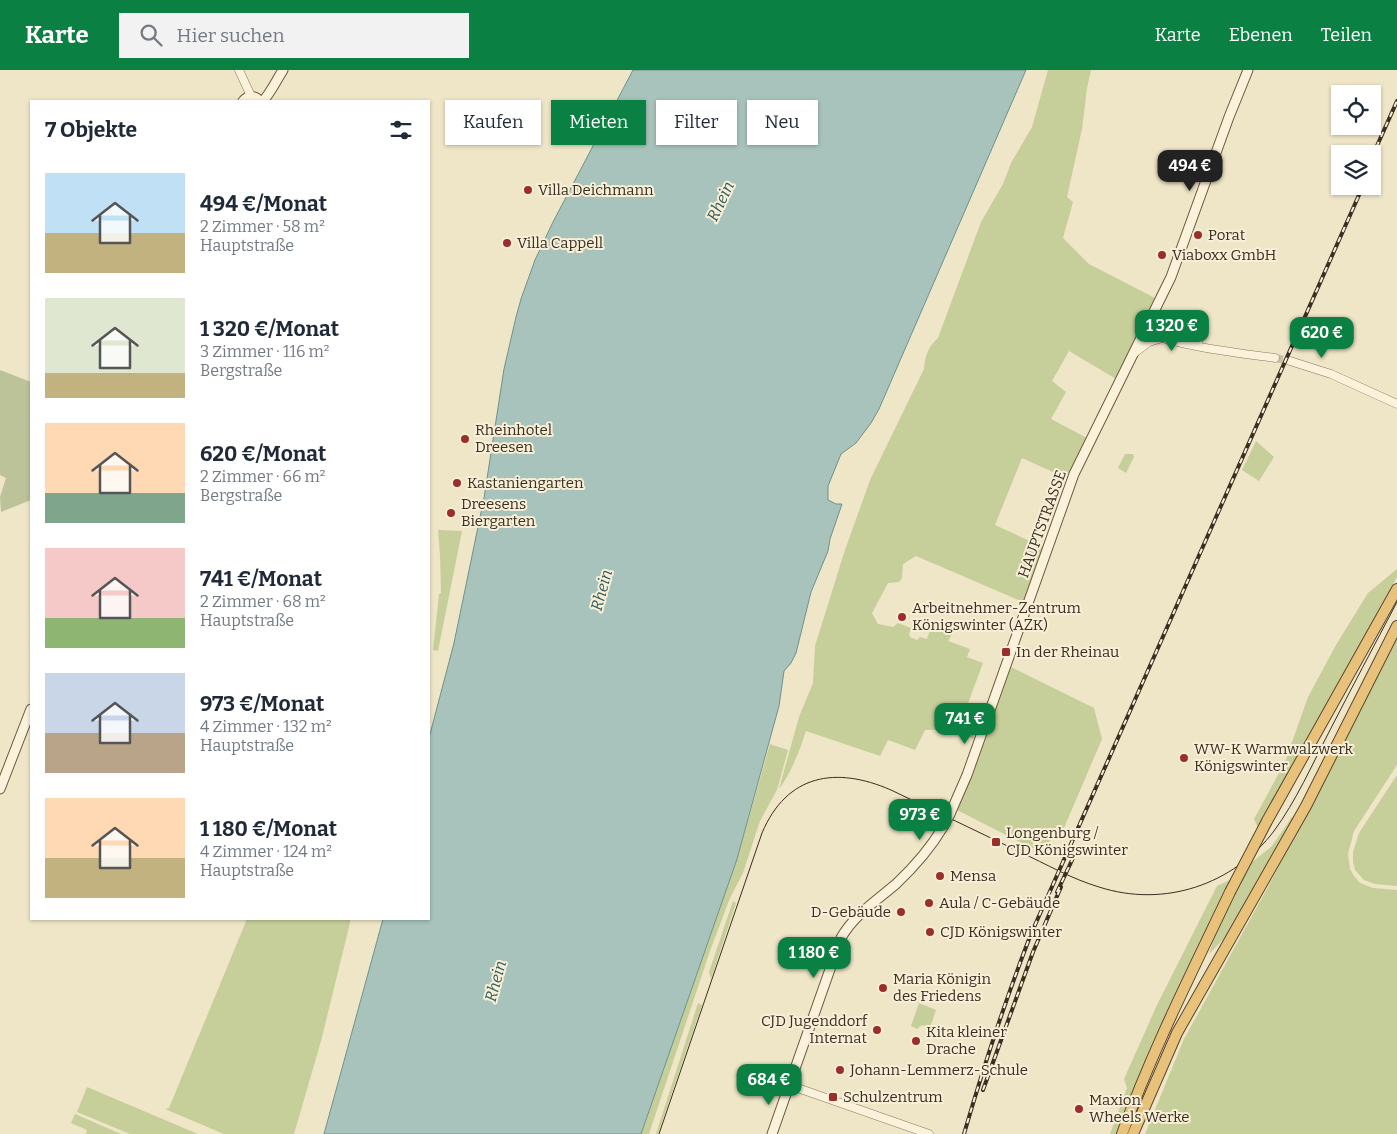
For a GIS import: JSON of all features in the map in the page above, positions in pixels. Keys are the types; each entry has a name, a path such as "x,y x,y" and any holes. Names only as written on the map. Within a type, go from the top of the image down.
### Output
{"highway":[{"path":"1122,1134 1179,999 1230,892 1267,821 1397,589"},
{"path":"1133,1134 1178,1034 1276,862 1397,626"}],"main road":[{"path":"255,100 268,88 272,87 283,70"},
{"name":"HAUPTSTRASSE","path":"772,1134 840,940 846,929 852,921 914,866 932,845 950,814 967,775 1074,474 1179,258 1229,117 1248,70"},
{"path":"0,789 30,712"}],"street":[{"path":"239,70 255,100"},
{"path":"1149,322 1216,349"},
{"path":"1144,332 1162,338 1216,349 1275,358"},
{"path":"1133,354 1149,342 1162,338"},
{"path":"1290,361 1331,374 1397,404"},
{"path":"789,1085 929,1134"}],"green space":[{"path":"1048,70 1091,70 1082,129 1067,197 1073,202 1063,238 1089,264 1155,298 1116,379 1069,351 1052,381 1066,392 1051,419 1087,438 1066,478 1022,458 995,525 1043,547 1023,602 916,556 903,564 902,578 899,582 888,583 872,613 878,624 893,627 898,623 911,628 910,637 917,640 920,637 927,639 932,625 953,632 948,641 970,649 967,657 983,663 967,706 982,712 973,739 949,729 925,730 915,750 888,740 880,756 806,731 795,761 779,789 799,717 813,683 815,646 844,553 870,480 924,369 928,352 938,338 981,222 1032,127"},
{"path":"0,370 30,382 30,500 1,512 0,497 6,478 0,475"},
{"path":"1256,441 1274,457 1259,481 1242,470"},
{"path":"1125,454 1133,454 1134,457 1126,473 1118,468"},
{"path":"438,530 462,531 438,651 433,650 439,594 441,593"},
{"path":"1397,569 1397,577 1258,828 1254,819 1285,762 1308,697 1336,645 1368,593"},
{"path":"1397,638 1397,765 1354,831 1348,854 1350,869 1360,883 1373,888 1397,890 1397,1134 1145,1134 1184,1039 1268,887"},
{"path":"1011,667 1094,708 1102,739 1064,828 1042,848 1032,848 957,810 970,780"},
{"path":"770,744 788,750 777,790 760,821 743,873 730,898 710,951 649,1134 641,1134 737,859"},
{"path":"1397,775 1397,886 1375,884 1364,880 1355,870 1353,852 1359,833"},
{"path":"1294,816 1232,930 1209,954 1217,929 1251,863 1272,846"},
{"path":"1232,879 1159,1029 1117,1134 1110,1134 1127,1088 1124,1079 1157,1005 1217,886"},
{"path":"733,901 736,903 711,979 709,972"},
{"path":"247,920 350,920 321,1041 294,1134 224,1134 165,1109 169,1108"},
{"path":"698,1003 702,1005 658,1134 656,1134"},
{"path":"919,1003 936,1010 930,1028 922,1025 917,1029 911,1026"},
{"path":"87,1087 198,1134 130,1134 77,1112"},
{"path":"75,1114 121,1134 86,1134 87,1130 71,1123"}],"water":[{"name":"Rhein","path":"633,70 1026,70 879,409 856,443 841,454 828,486 828,500 836,504 842,504 830,539 828,551 811,592 796,653 784,671 779,706 737,859 641,1134 324,1134 383,920 430,920 430,734 454,643 484,498 504,369 521,299 535,260 594,145 646,145 646,100 617,100"}],"tunnel":[{"path":"1275,358 1290,361"}],"tram line":[{"path":"659,1134 762,833 772,813 785,798 799,787 815,780 833,778 851,778 871,783 891,790 1069,876 1099,887 1124,893 1148,895 1172,893 1196,887 1218,878 1238,865 1257,850 1274,831 1303,783 1397,602"}],"railway":[{"path":"1377,145 1397,101"},
{"path":"964,1134 995,1033 1031,934 1359,195"},
{"path":"1057,892 1074,856"},
{"path":"983,1090 1033,952 1061,887"}],"place":[{"name":"Villa Deichmann","path":"528,190"},
{"name":"Porat","path":"1198,235"},
{"name":"Villa Cappell","path":"507,243"},
{"name":"Viaboxx GmbH","path":"1162,255"},
{"name":"Rheinhotel Dreesen","path":"465,439"},
{"name":"Kastaniengarten","path":"457,483"},
{"name":"Dreesens Biergarten","path":"451,513"},
{"name":"Arbeitnehmer-Zentrum Königswinter (AZK)","path":"902,617"},
{"name":"In der Rheinau","path":"1006,652"},
{"name":"WW-K Warmwalzwerk Königswinter","path":"1184,758"},
{"name":"Longenburg / CJD Königswinter","path":"996,842"},
{"name":"Mensa","path":"940,876"},
{"name":"Aula / C-Gebäude","path":"929,903"},
{"name":"D-Gebäude","path":"901,912"},
{"name":"CJD Königswinter","path":"930,932"},
{"name":"Maria Königin des Friedens","path":"883,988"},
{"name":"CJD Jugenddorf Internat","path":"877,1030"},
{"name":"Kita kleiner Drache","path":"916,1041"},
{"name":"Johann-Lemmerz-Schule","path":"840,1070"},
{"name":"Schulzentrum","path":"833,1097"},
{"name":"Maxion Wheels Werke","path":"1079,1109"}]}
